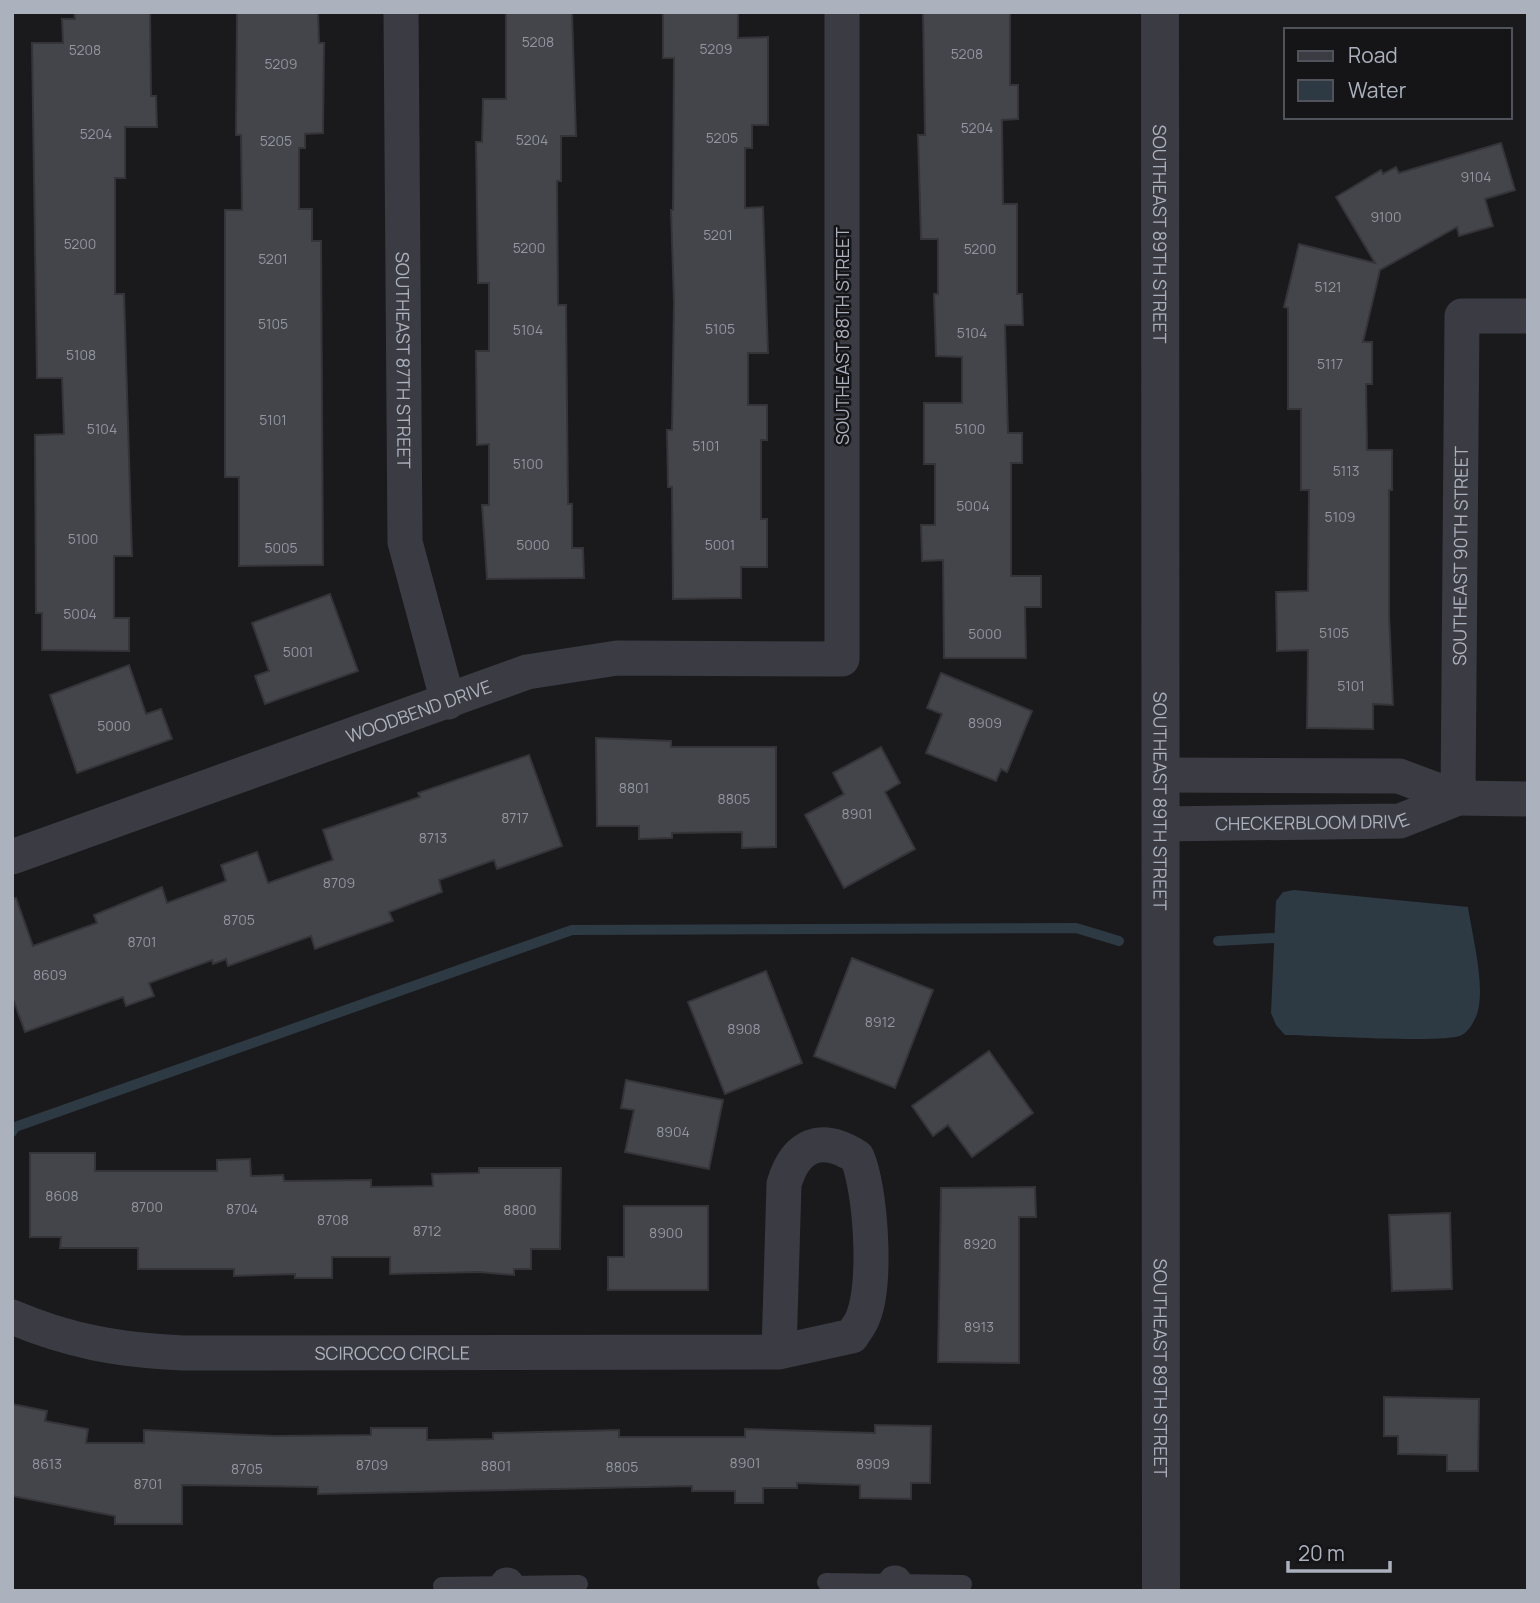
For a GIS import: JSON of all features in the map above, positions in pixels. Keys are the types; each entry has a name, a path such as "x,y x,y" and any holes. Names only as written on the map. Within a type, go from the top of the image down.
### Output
{"street":[{"name":"SOUTHEAST 87TH STREET","path":"401,12 405,542 447,702"},
{"name":"SOUTHEAST 88TH STREET","path":"842,12 842,659"},
{"name":"SOUTHEAST 89TH STREET","path":"1160,12 1161,1591"},
{"name":"SOUTHEAST 90TH STREET","path":"1458,798 1462,316 1528,316"},
{"name":"WOODBEND DRIVE","path":"15,846 447,702 527,672 583,661 617,659 842,659"},
{"name":"CHECKERBLOOM DRIVE","path":"1161,775 1399,776 1458,798 1528,799"},
{"name":"CHECKERBLOOM DRIVE","path":"1160,824 1400,821 1458,798"},
{"name":"SCIROCCO CIRCLE","path":"12,1317 90,1344 183,1353 779,1352 852,1336 863,1318 869,1294 869,1196 857,1157 842,1147 812,1146 801,1152 790,1164 784,1184 779,1352"}],"lane":[{"path":"826,1582 895,1587 963,1584"},
{"path":"442,1586 507,1588 579,1584"}],"water":[{"path":"1294,890 1468,907 1480,990 1477,1014 1469,1029 1462,1035 1451,1038 1432,1039 1285,1035 1276,1025 1271,1013 1276,901 1283,892"}],"building":[{"path":"74,12 150,12 151,96 156,96 157,127 125,127 125,178 115,178 115,294 124,294 132,556 114,556 114,618 129,618 129,651 42,650 42,613 36,613 35,435 64,434 62,378 37,378 32,43 63,43 62,19 75,19"},
{"path":"237,12 318,12 319,43 324,43 323,133 305,134 305,148 299,148 299,209 312,209 312,241 321,241 323,565 239,566 239,477 225,477 225,210 242,210 241,135 236,135"},
{"path":"506,12 572,12 576,136 561,136 561,181 557,181 558,305 566,305 568,504 572,504 572,548 583,548 584,578 487,579 482,505 489,505 489,444 477,445 476,351 489,351 489,283 478,283 476,142 482,142 483,99 506,99"},
{"path":"663,12 738,12 738,38 768,37 768,125 752,125 752,148 745,148 745,208 763,207 768,353 748,353 748,405 767,405 767,440 761,440 761,519 767,519 767,567 741,567 741,598 673,599 672,487 668,487 667,430 672,430 674,303 671,210 674,58 663,58"},
{"path":"923,12 1010,12 1010,85 1018,85 1018,119 1002,120 1003,204 1017,204 1017,294 1022,294 1023,325 1005,325 1008,433 1022,433 1022,463 1011,463 1011,576 1041,576 1041,607 1025,607 1026,658 944,658 943,560 922,561 921,525 935,525 935,464 924,464 924,403 962,403 962,357 936,356 934,294 938,294 938,239 921,239 918,135 925,135"},
{"path":"1501,143 1515,190 1485,199 1493,226 1459,236 1457,227 1380,270 1363,342 1372,342 1372,384 1366,384 1367,450 1392,450 1392,490 1389,490 1389,614 1393,705 1373,704 1373,729 1307,728 1308,650 1277,651 1276,592 1308,591 1309,490 1301,490 1301,409 1288,409 1288,308 1284,307 1299,244 1375,263 1336,197 1381,170 1383,174 1396,167 1399,173"},
{"path":"330,594 358,671 265,704 255,676 269,671 252,623"},
{"path":"129,665 146,714 161,709 172,739 77,773 50,695"},
{"path":"941,673 1032,711 1007,772 1001,769 996,781 926,753 942,714 927,708"},
{"path":"596,738 671,741 671,747 776,747 776,847 742,848 742,832 672,833 672,838 639,839 639,826 597,826"},
{"path":"881,747 900,783 885,792 915,849 844,888 805,815 844,794 833,773"},
{"path":"529,755 562,846 497,869 494,860 439,880 442,892 389,912 393,921 315,949 311,936 228,966 226,959 213,964 212,960 149,983 154,996 126,1006 123,997 25,1032 12,996 12,899 16,898 33,946 97,923 94,915 162,887 167,903 226,881 221,865 257,852 268,883 333,860 323,830 420,797 418,793"},
{"path":"852,958 933,990 895,1088 814,1056"},
{"path":"766,971 802,1063 725,1094 688,1002"},
{"path":"989,1051 1033,1113 972,1157 948,1125 933,1136 912,1106"},
{"path":"626,1080 723,1100 709,1169 625,1152 634,1110 621,1108"},
{"path":"30,1153 95,1153 95,1171 217,1171 217,1160 250,1159 251,1176 283,1175 284,1181 371,1180 371,1187 433,1186 432,1174 479,1173 479,1168 561,1168 560,1249 531,1249 531,1269 514,1269 514,1275 479,1272 390,1274 390,1257 332,1257 332,1278 295,1278 295,1274 234,1276 234,1269 138,1269 138,1248 60,1248 61,1237 30,1237"},
{"path":"1035,1187 1036,1217 1019,1217 1019,1363 938,1362 941,1188"},
{"path":"624,1206 708,1206 708,1290 608,1290 608,1257 624,1257"},
{"path":"1450,1213 1452,1289 1392,1291 1389,1215"},
{"path":"1384,1397 1479,1399 1478,1471 1447,1471 1447,1455 1398,1454 1398,1436 1384,1436"},
{"path":"12,1404 47,1411 45,1421 88,1429 86,1443 144,1443 144,1430 275,1436 371,1435 371,1428 427,1428 427,1440 493,1439 493,1433 619,1430 619,1437 745,1437 745,1429 875,1433 875,1425 931,1426 930,1483 911,1483 911,1499 860,1498 860,1485 797,1483 797,1488 763,1488 763,1503 735,1503 735,1491 692,1491 692,1486 318,1494 318,1487 182,1485 182,1524 115,1524 115,1516 12,1496"}],"waterway":[{"path":"12,1132 15,1127 572,930 1076,928 1119,941"},
{"path":"1218,941 1274,938"}]}
